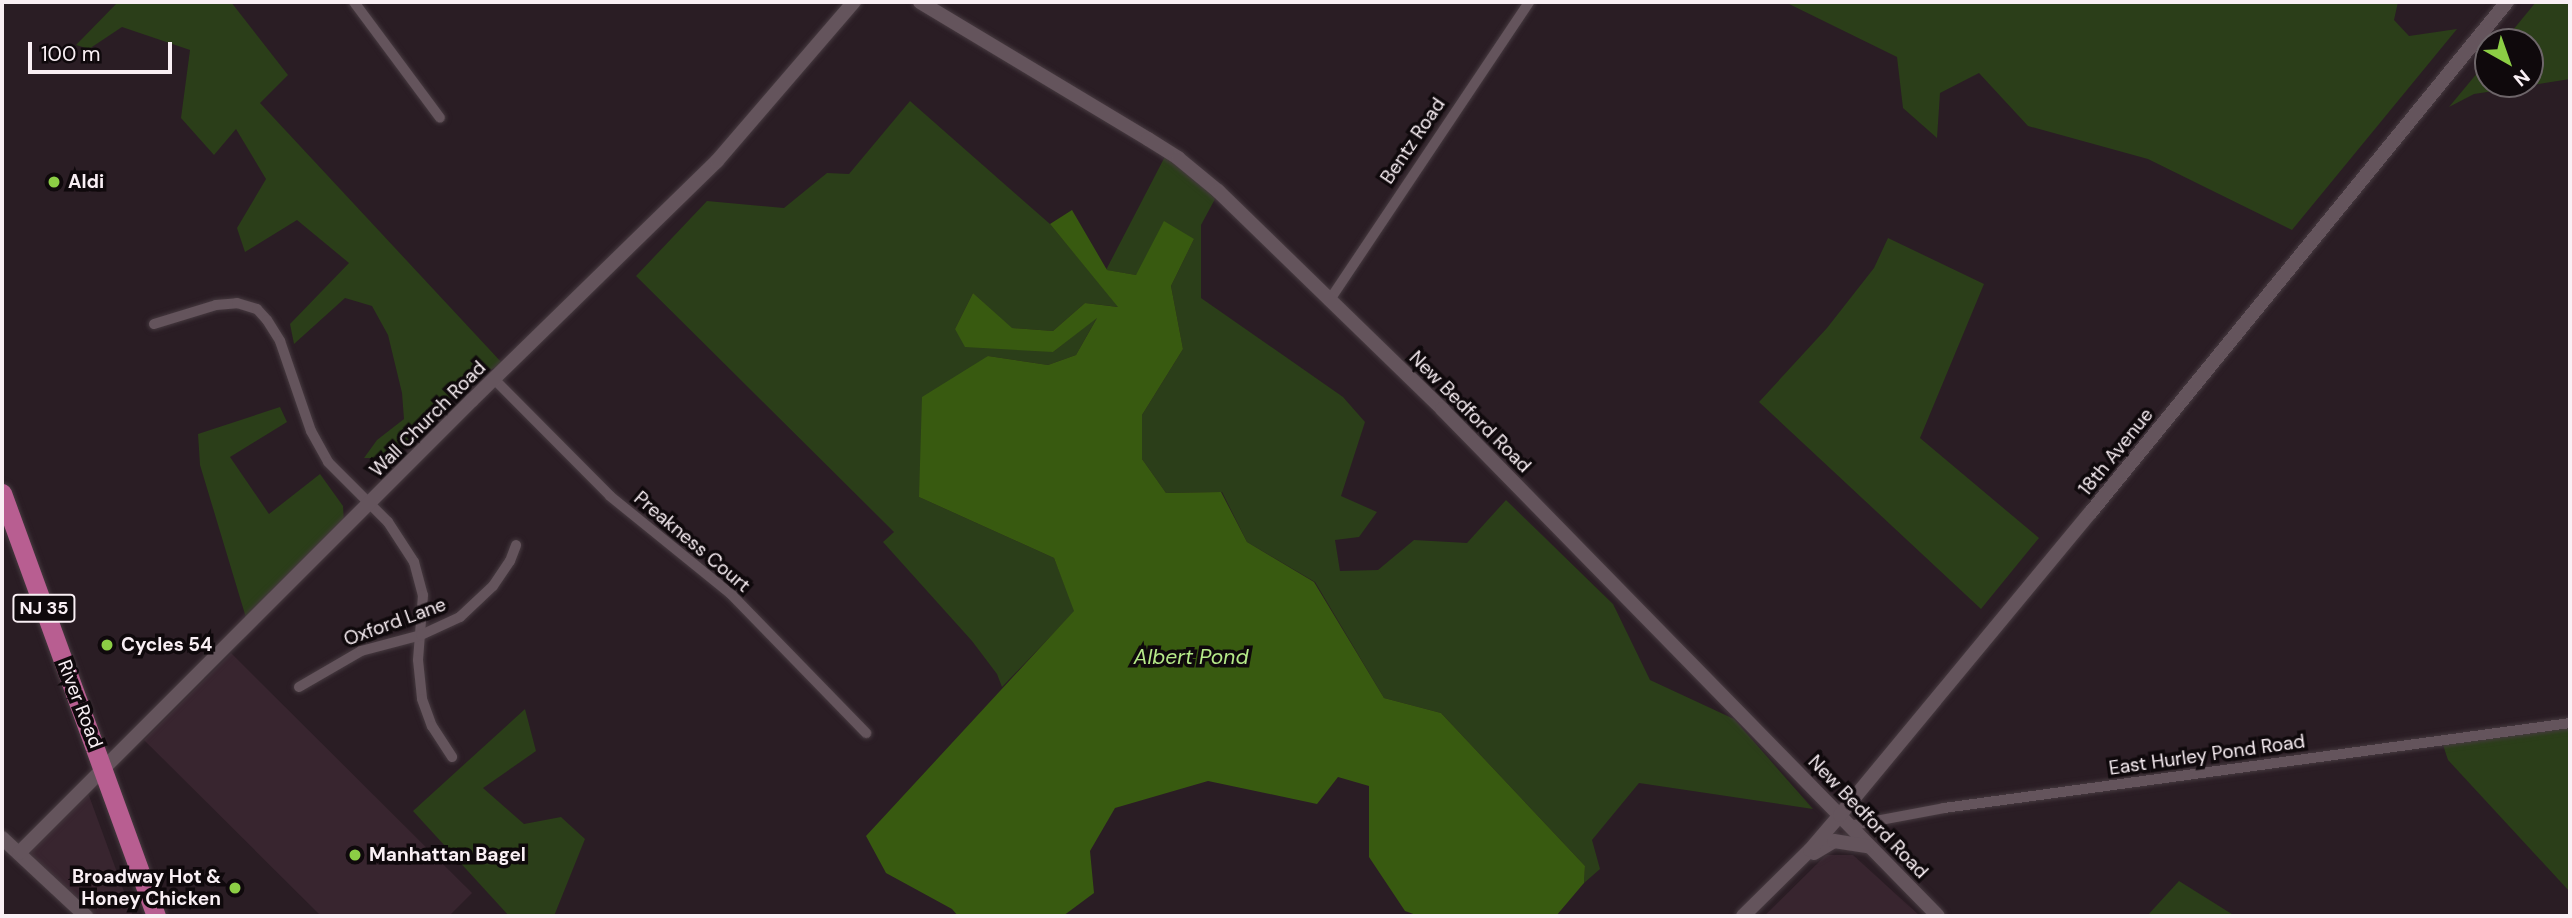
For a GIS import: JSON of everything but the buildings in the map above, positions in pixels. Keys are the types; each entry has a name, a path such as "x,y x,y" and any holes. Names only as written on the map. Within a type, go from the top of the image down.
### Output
{"highway":[{"name":"River Road","path":"2,493 156,916"}],"street":[{"path":"354,2 440,118"},
{"name":"Wall Church Road","path":"19,853 494,379 717,161 854,2"},
{"name":"New Bedford Road","path":"920,2 1178,158 1218,191 1442,409 1938,916"},
{"name":"Bentz Road","path":"1329,301 1529,2"},
{"name":"18th Avenue","path":"1743,916 1844,821 2091,512 2507,2"},
{"path":"154,324 216,305 237,303 257,309 279,341 311,431 328,462 399,535 414,562 423,595 418,660 422,699 432,726 452,757"},
{"name":"Preakness Court","path":"494,379 610,496 731,594 866,733"},
{"name":"Oxford Lane","path":"299,687 361,651 421,635 472,609 503,572 516,545"},
{"name":"East Hurley Pond Road","path":"1844,821 2570,723"},
{"path":"2,838 86,916"},
{"path":"1780,880 1824,845 1843,841 1868,846"}],"shaded area":[{"path":"118,2 231,2 288,75 260,103 503,364 467,381 394,454 382,458 364,458 377,440 404,419 402,393 388,335 372,306 345,298 294,344 290,324 349,263 297,220 245,252 237,228 266,179 236,129 214,155 181,118 190,50 122,27 89,49 76,45"},
{"path":"1785,2 2398,2 2394,20 2409,36 2457,29 2292,230 2148,159 2028,126 1979,73 1940,93 1937,138 1903,108 1897,57"},
{"path":"2536,2 2570,2 2570,79 2544,83 2544,28 2515,28"},
{"path":"2474,77 2474,94 2449,107"},
{"path":"910,101 1050,224 1119,307 1085,303 1053,331 1011,328 973,293 955,329 1053,352 1098,316 1076,355 1048,365 988,356 919,497 1054,558 1075,611 1002,687 997,674 972,641 883,542 894,532 636,276 707,201 784,208 827,173 849,174"},
{"path":"1171,145 1222,186 1201,225 1201,298 1343,397 1365,422 1341,496 1377,512 1359,537 1335,540 1340,571 1378,570 1414,540 1467,543 1506,500 1613,604 1650,680 1734,719 1813,809 1639,783 1592,840 1600,869 1584,883 1585,866 1441,713 1384,698 1315,582 1247,542 1222,492 1166,493 1142,459 1142,415 1183,349 1171,286 1194,239 1136,275 1106,270"},
{"path":"1888,238 1984,284 1920,438 2039,538 1981,609 1759,402 1827,328 1874,268"},
{"path":"280,407 287,422 230,457 269,514 320,474 343,506 344,521 247,621 200,465 198,434"},
{"path":"231,653 472,893 449,916 321,916 144,740"},
{"path":"525,709 536,751 483,788 524,824 561,817 585,839 554,916 509,916 413,811"},
{"path":"2570,721 2570,892 2448,760 2441,739"},
{"path":"84,782 133,916 84,916 15,850"},
{"path":"1826,855 1853,855 1920,916 1764,916"},
{"path":"2179,881 2235,916 2147,916"}],"water":[{"name":"Albert Pond","path":"1072,210 1107,270 1136,275 1164,221 1194,239 1171,286 1183,349 1142,415 1142,459 1166,493 1221,492 1247,542 1314,582 1384,698 1441,713 1585,866 1584,883 1556,916 1419,916 1405,911 1369,857 1369,786 1338,777 1317,804 1208,781 1115,808 1090,851 1094,893 1063,916 958,916 952,909 886,873 866,836 1074,611 1054,558 919,497 922,397 988,356 1048,365 1076,355 1097,318 1053,352 965,347 955,329 973,293 1012,328 1053,331 1085,303 1118,307 1050,224"}],"place":[{"name":"Aldi","path":"54,182"},
{"name":"Cycles 54","path":"107,645"},
{"name":"Manhattan Bagel","path":"355,855"},
{"name":"Broadway Hot & Honey Chicken","path":"235,888"}]}
